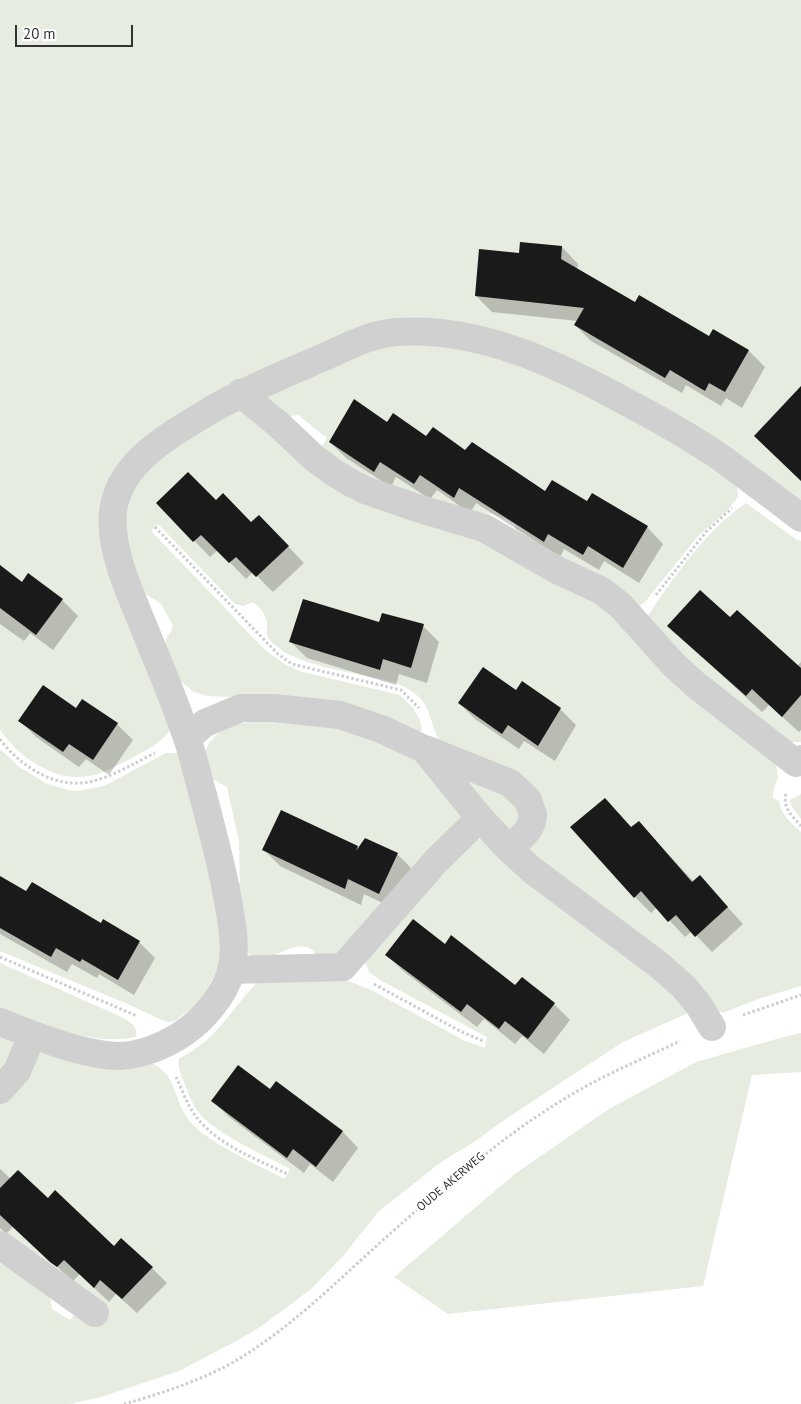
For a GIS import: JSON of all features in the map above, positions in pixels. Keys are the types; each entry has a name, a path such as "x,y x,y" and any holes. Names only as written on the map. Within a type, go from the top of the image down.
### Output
{"lane":[{"path":"0,1022 32,1036 95,1053 121,1056 162,1045 174,1040 192,1028 206,1013 222,990 231,970 234,934 222,866 187,738 121,567 113,534 113,513 117,493 132,469 145,454 166,438 240,393 366,338 396,332 433,332 469,337 516,350 581,377 716,454 801,518"},
{"path":"240,393 278,424 313,458 365,490 484,528 557,570 602,591 621,606 672,664 696,685 796,763 801,759"},
{"path":"187,738 205,723 241,708 274,708 340,715 381,729 424,749 510,782 528,800 532,806 533,815 528,830 510,850"},
{"path":"424,749 480,818 510,850 532,870 659,965 684,987 698,1004 712,1027"},
{"path":"231,970 343,967 436,861 480,818"},
{"path":"0,1090 17,1071 32,1036"},
{"path":"0,1244 95,1314"}],"path":[{"path":"635,621 706,532 757,485"},
{"path":"155,527 278,654 292,664 401,690 415,702 422,712 427,725 424,749"},
{"path":"0,740 12,754 27,766 47,778 70,784 94,782 187,738"},
{"path":"0,956 143,1019 152,1028 162,1045 192,1110 202,1124 213,1134 232,1146 287,1174"},
{"path":"343,967 460,1031 485,1042"},
{"name":"OUDE AKERWEG","path":"124,1404 170,1389 236,1361 290,1324 487,1152 582,1088 712,1027 801,995"}],"shaded area":[{"path":"0,0 801,0 801,504 619,385 366,327 109,489 170,730 152,747 98,774 77,777 67,776 55,773 30,761 19,752 0,730"},
{"path":"391,342 436,343 507,359 631,413 737,485 738,497 726,512 699,535 645,602 637,607 515,535 515,524 505,519 485,513 474,515 358,476 318,453 327,438 298,415 280,417 259,399"},
{"path":"238,409 467,530 603,598 776,761 778,778 773,798 779,801 784,814 801,832 801,986 758,999 723,1013 715,1010 527,851 541,827 441,742 424,703 415,693 391,682 316,665 286,653 268,638 267,620 260,608 252,602 244,606 235,604 158,524 151,531 270,654 303,672 400,695 413,708 420,720 422,730 419,733 273,699 207,696 194,692 179,680 165,646 166,639 173,625 161,604 141,591 124,529 132,488 164,453"},
{"path":"746,503 801,541 801,742 791,742 722,697 647,620 649,614 675,577 707,537 732,513"},
{"path":"278,720 334,725 416,758 461,814 461,823 344,953 317,957 313,950 300,946 265,958 254,959 245,950 237,883 240,882 239,841 227,787 209,777 206,753 209,743 218,733 233,725"},
{"path":"0,749 18,766 47,784 78,791 104,786 166,753 181,753 220,924 220,964 203,997 195,1006 176,1020 164,1021 0,951"},
{"path":"466,778 506,793 520,810 520,823 509,830 504,828"},
{"path":"801,794 801,819 792,807 790,800"},
{"path":"480,839 486,840 650,966 688,1013 623,1042 441,1162 378,1212 344,1255 310,1290 260,1327 238,1340 179,1371 101,1397 70,1404 0,1404 0,1251 50,1296 52,1309 70,1320 74,1315 0,1238 0,1099 33,1058 42,1052 151,1063 159,1067 170,1080 183,1112 196,1128 219,1144 285,1179 290,1169 226,1135 214,1127 196,1109 181,1075 179,1059 199,1046 217,1030 255,985 254,980 330,974 371,990 463,1040 485,1048 487,1037 380,980 369,972 364,960 466,842"},
{"path":"0,963 125,1019 136,1029 136,1037 101,1039 84,1036 50,1027 0,1008"},
{"path":"0,1032 13,1038 14,1050 0,1080"},
{"path":"801,1033 801,1072 752,1075 703,1286 448,1314 394,1277 516,1173 609,1109 696,1062"}],"building":[{"path":"520,242 562,246 561,259 635,302 639,295 709,336 713,329 749,350 725,392 709,383 705,391 670,370 665,378 574,325 584,308 475,296 479,249 519,253"},
{"path":"801,386 801,481 754,436"},
{"path":"354,399 387,422 393,413 426,436 433,427 465,450 472,442 545,491 552,480 587,501 592,493 648,526 623,568 588,546 583,555 548,534 544,542 459,488 454,498 420,475 414,484 380,462 374,472 329,442"},
{"path":"188,472 216,500 223,493 251,522 259,515 289,546 256,577 236,557 229,563 201,535 193,542 156,503"},
{"path":"0,565 22,582 28,573 63,599 36,635 0,608"},
{"path":"700,590 730,617 737,610 801,668 801,695 782,717 752,689 746,696 667,626"},
{"path":"303,599 379,622 382,613 424,624 411,668 383,659 380,670 289,642"},
{"path":"483,667 516,690 522,681 561,708 538,746 508,725 502,734 458,703"},
{"path":"43,685 76,708 82,699 118,723 93,760 69,744 63,752 18,721"},
{"path":"605,798 631,827 639,821 692,882 700,875 728,907 695,937 676,915 668,922 641,891 634,898 570,827"},
{"path":"281,810 358,846 356,851 365,838 398,853 379,894 348,879 345,889 262,850"},
{"path":"0,876 26,891 32,882 101,923 103,919 140,941 118,980 82,959 80,962 56,948 51,957 0,928"},
{"path":"413,919 445,944 451,935 515,985 522,977 555,1003 528,1039 505,1021 499,1029 467,1004 461,1012 385,955"},
{"path":"238,1065 270,1089 276,1081 343,1131 316,1167 293,1149 287,1158 211,1101"},
{"path":"18,1170 48,1198 55,1190 114,1246 121,1238 153,1267 122,1299 100,1280 94,1288 64,1260 57,1267 50,1262 0,1215 0,1188"}]}
